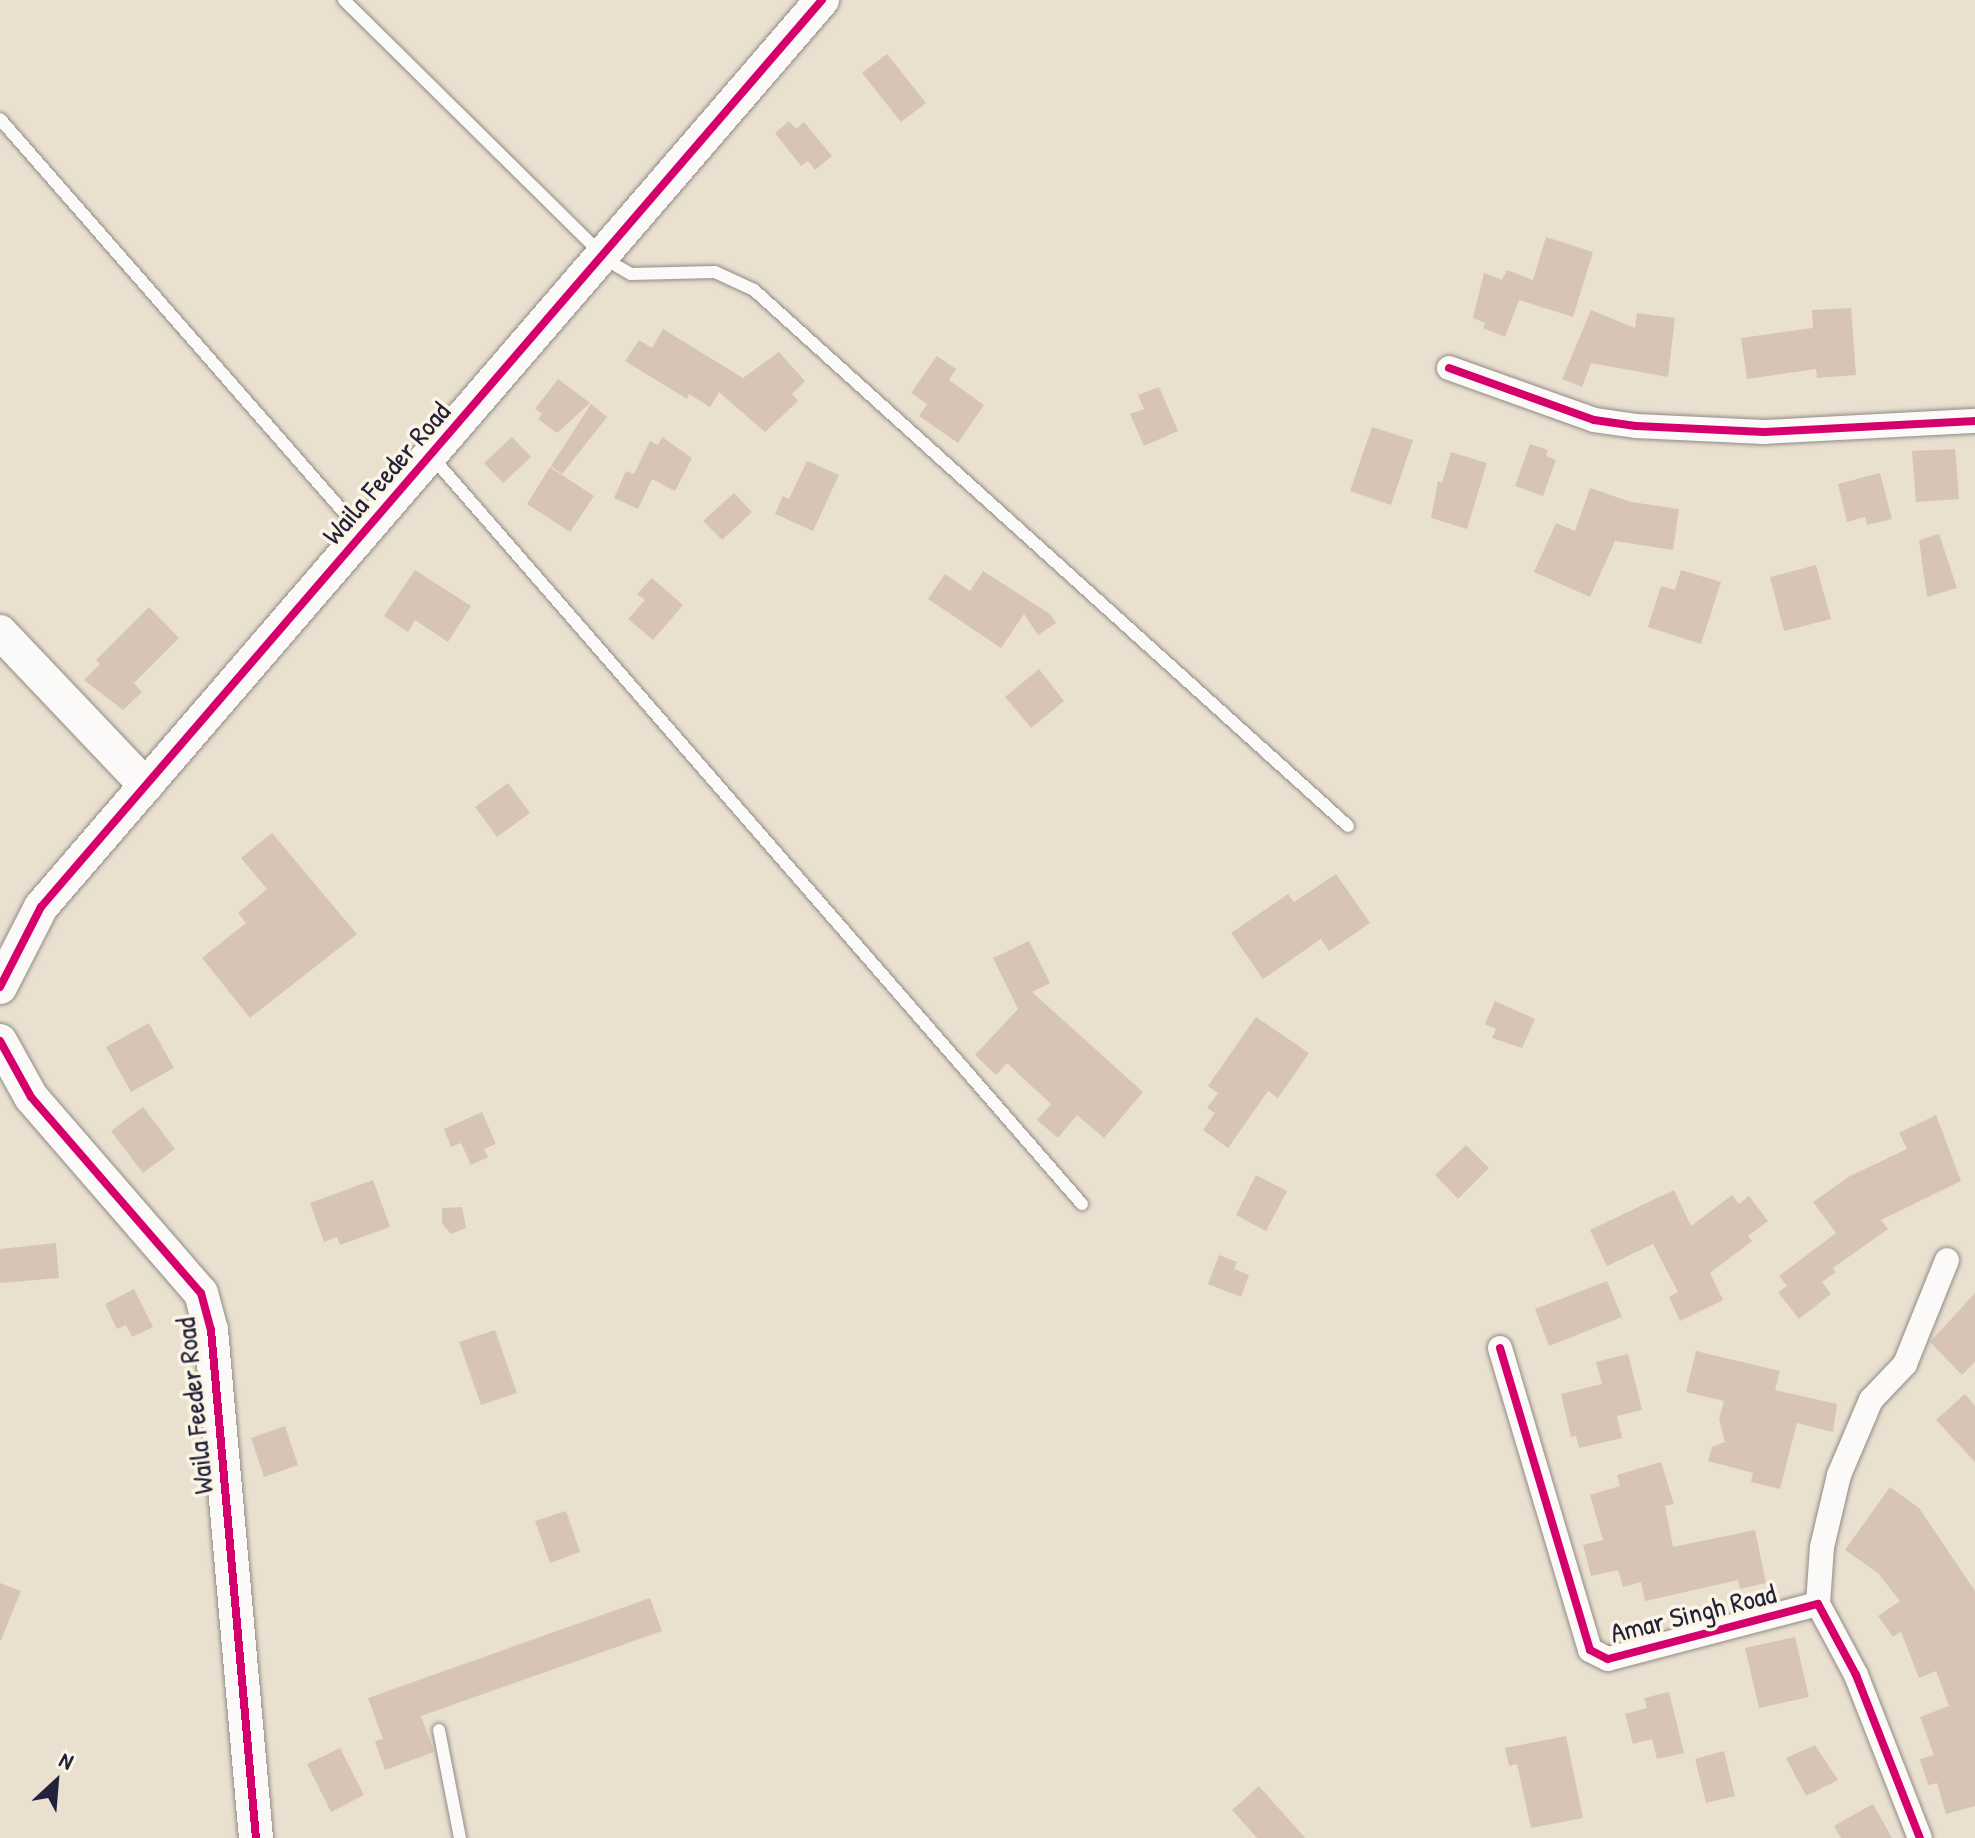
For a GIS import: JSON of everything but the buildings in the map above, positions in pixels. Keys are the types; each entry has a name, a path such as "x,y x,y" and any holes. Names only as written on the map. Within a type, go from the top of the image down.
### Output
{"street":[{"name":"Waila Feeder Road","path":"0,987 41,907 602,255 810,4"},
{"path":"1449,368 1594,420 1636,426 1764,432 1975,421"},
{"path":"0,632 146,786"},
{"name":"Waila Feeder Road","path":"0,1041 31,1097 201,1293 211,1330 256,1838"},
{"path":"1818,1604 1822,1547 1839,1475 1871,1400 1905,1364 1947,1260"},
{"name":"Amar Singh Road","path":"1500,1348 1585,1642 1597,1656 1608,1659 1818,1604 1856,1675 1920,1838"}],"lane":[{"path":"344,0 602,255 631,274 715,272 754,290 1348,826"},
{"path":"0,119 362,534"},
{"path":"431,455 1082,1204"},
{"path":"439,1730 460,1838"}],"cycle path":[{"path":"0,987 41,907 822,0"},
{"path":"1449,368 1594,420 1636,426 1764,432 1975,421"},
{"path":"0,1041 31,1097 201,1293 211,1330 256,1838"},
{"path":"1500,1348 1590,1650 1608,1659 1818,1604 1856,1675 1920,1838"}]}
